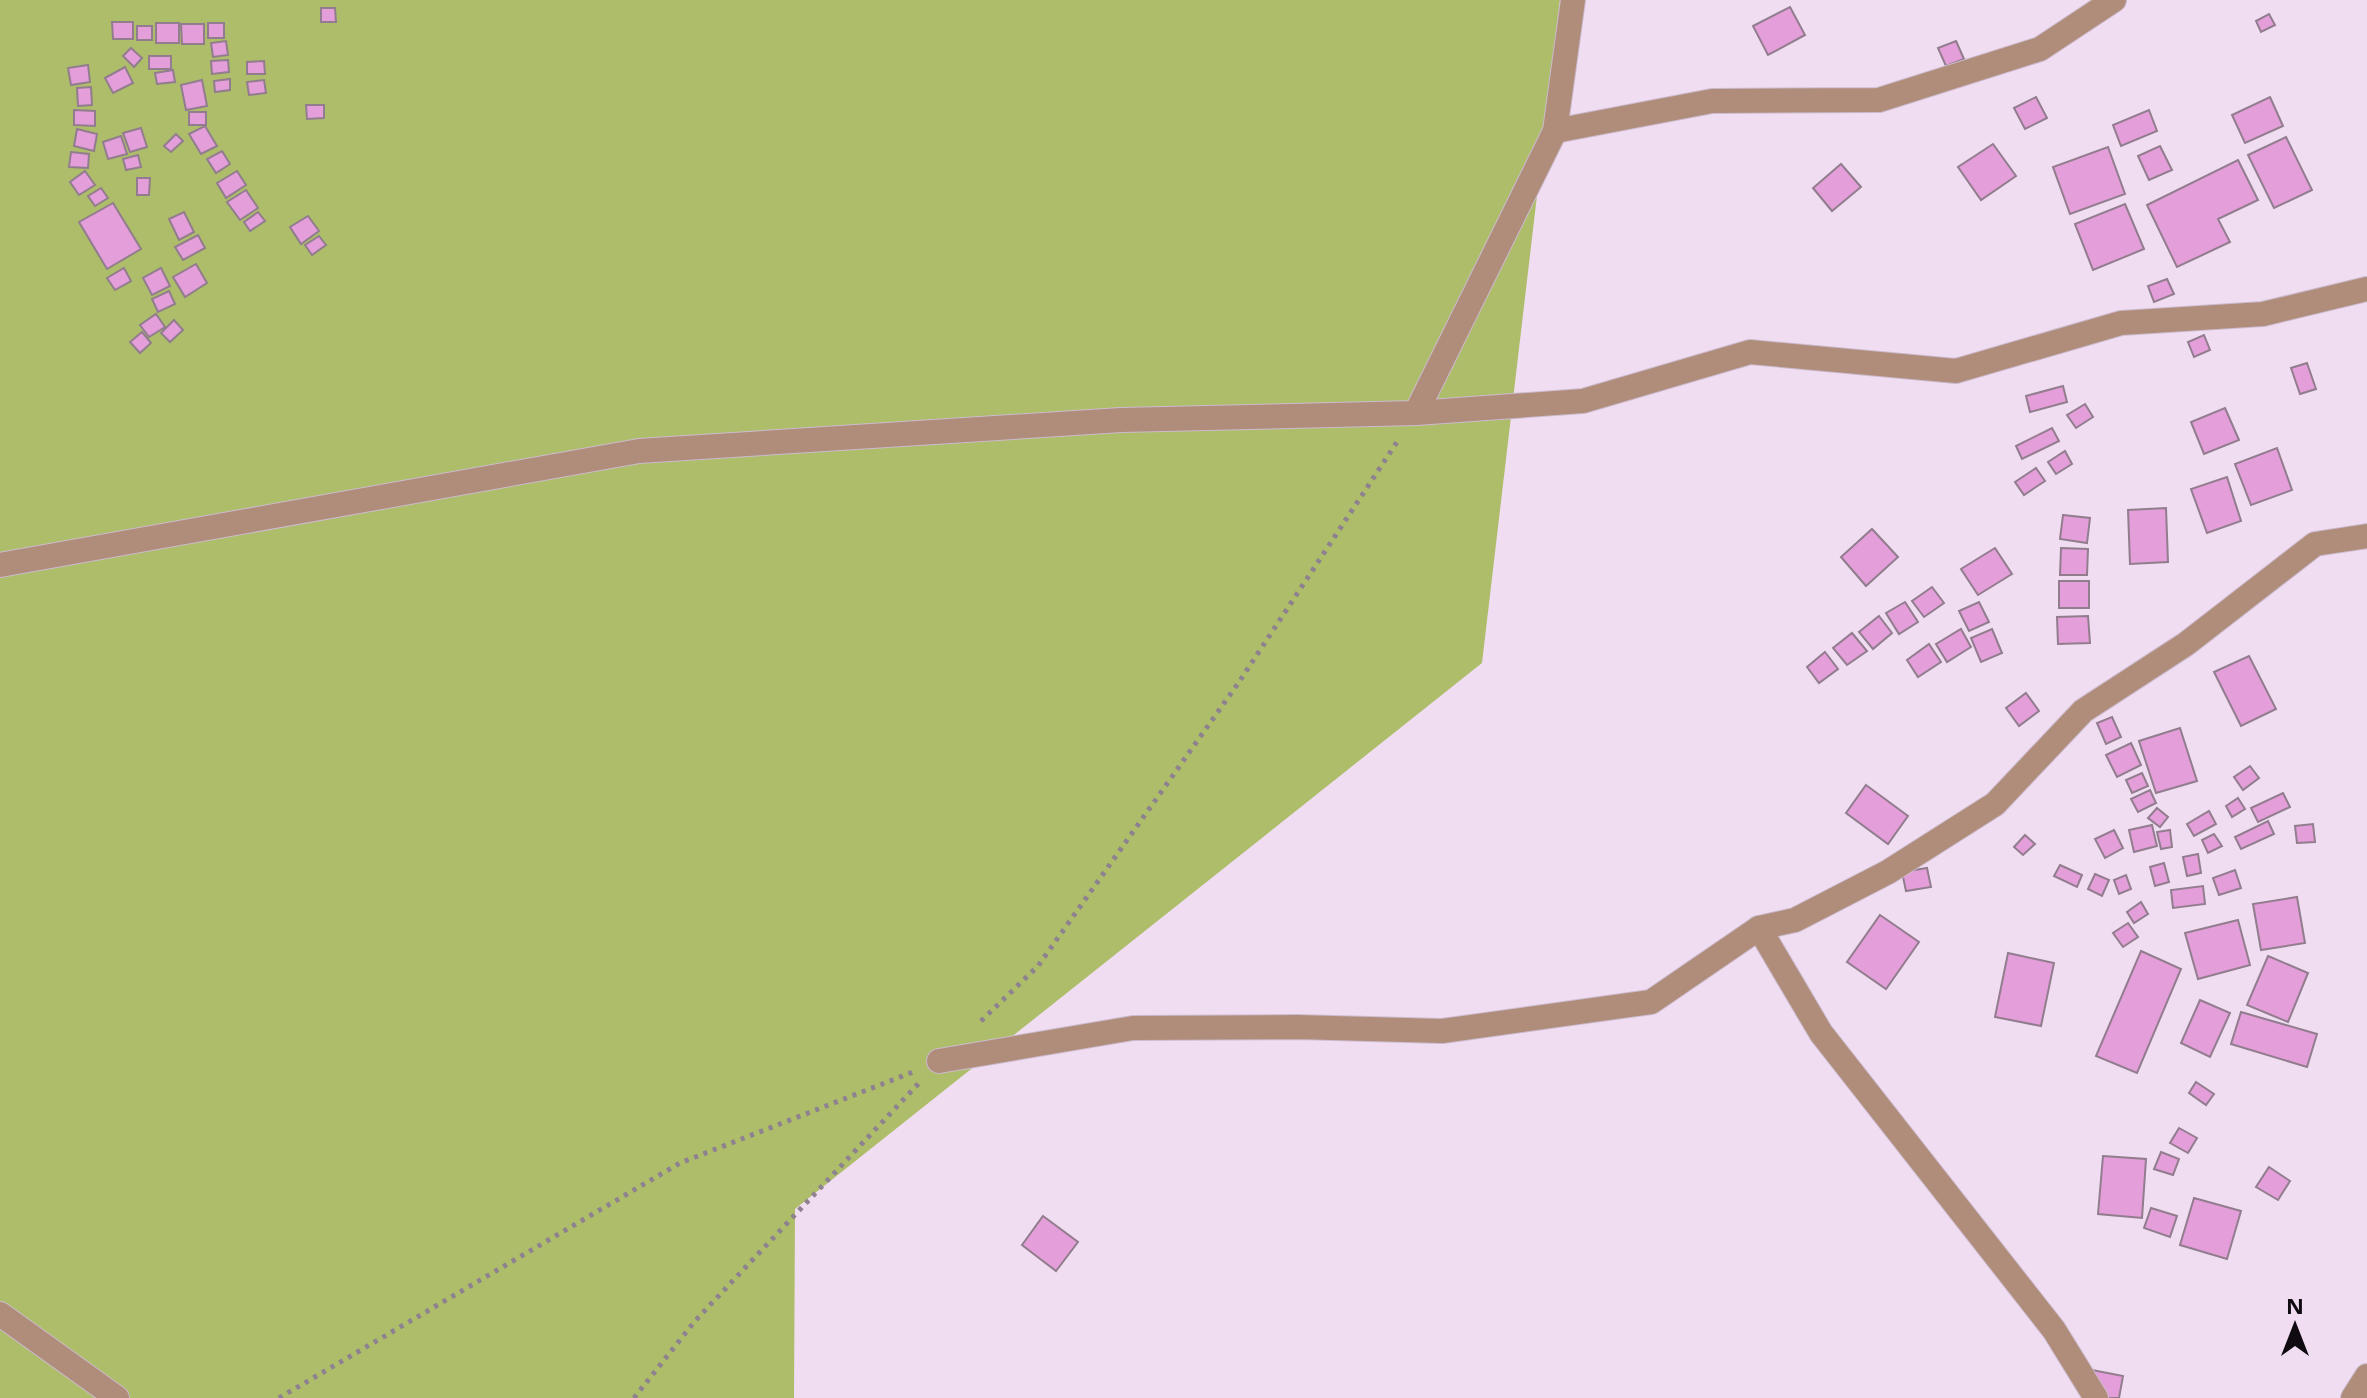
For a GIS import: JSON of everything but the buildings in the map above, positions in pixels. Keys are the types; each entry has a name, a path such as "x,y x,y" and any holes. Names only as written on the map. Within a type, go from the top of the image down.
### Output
{"street":[{"path":"1416,413 1555,131 1573,0"},
{"path":"1555,131 1712,101 1879,100 2040,49 2114,0"},
{"path":"0,565 639,451 1121,420 1416,413 1583,401 1750,352 1956,371 2121,323 2263,314 2367,289"},
{"path":"939,1061 1133,1028 1297,1027 1442,1031 1651,1002 1759,928 1795,920 1888,872 1995,804 2083,711 2186,644 2315,544 2367,536"},
{"path":"1759,928 1821,1033 2054,1330 2096,1398"},
{"path":"0,1314 117,1398"},
{"path":"2353,1398 2367,1376"}],"path":[{"path":"634,1398 695,1321 939,1061 1038,966 1239,682 1416,413"},
{"path":"279,1398 680,1163 939,1061"}],"green space":[{"path":"0,0 1560,0 1482,663 795,1209 794,1398 0,1398"}]}
